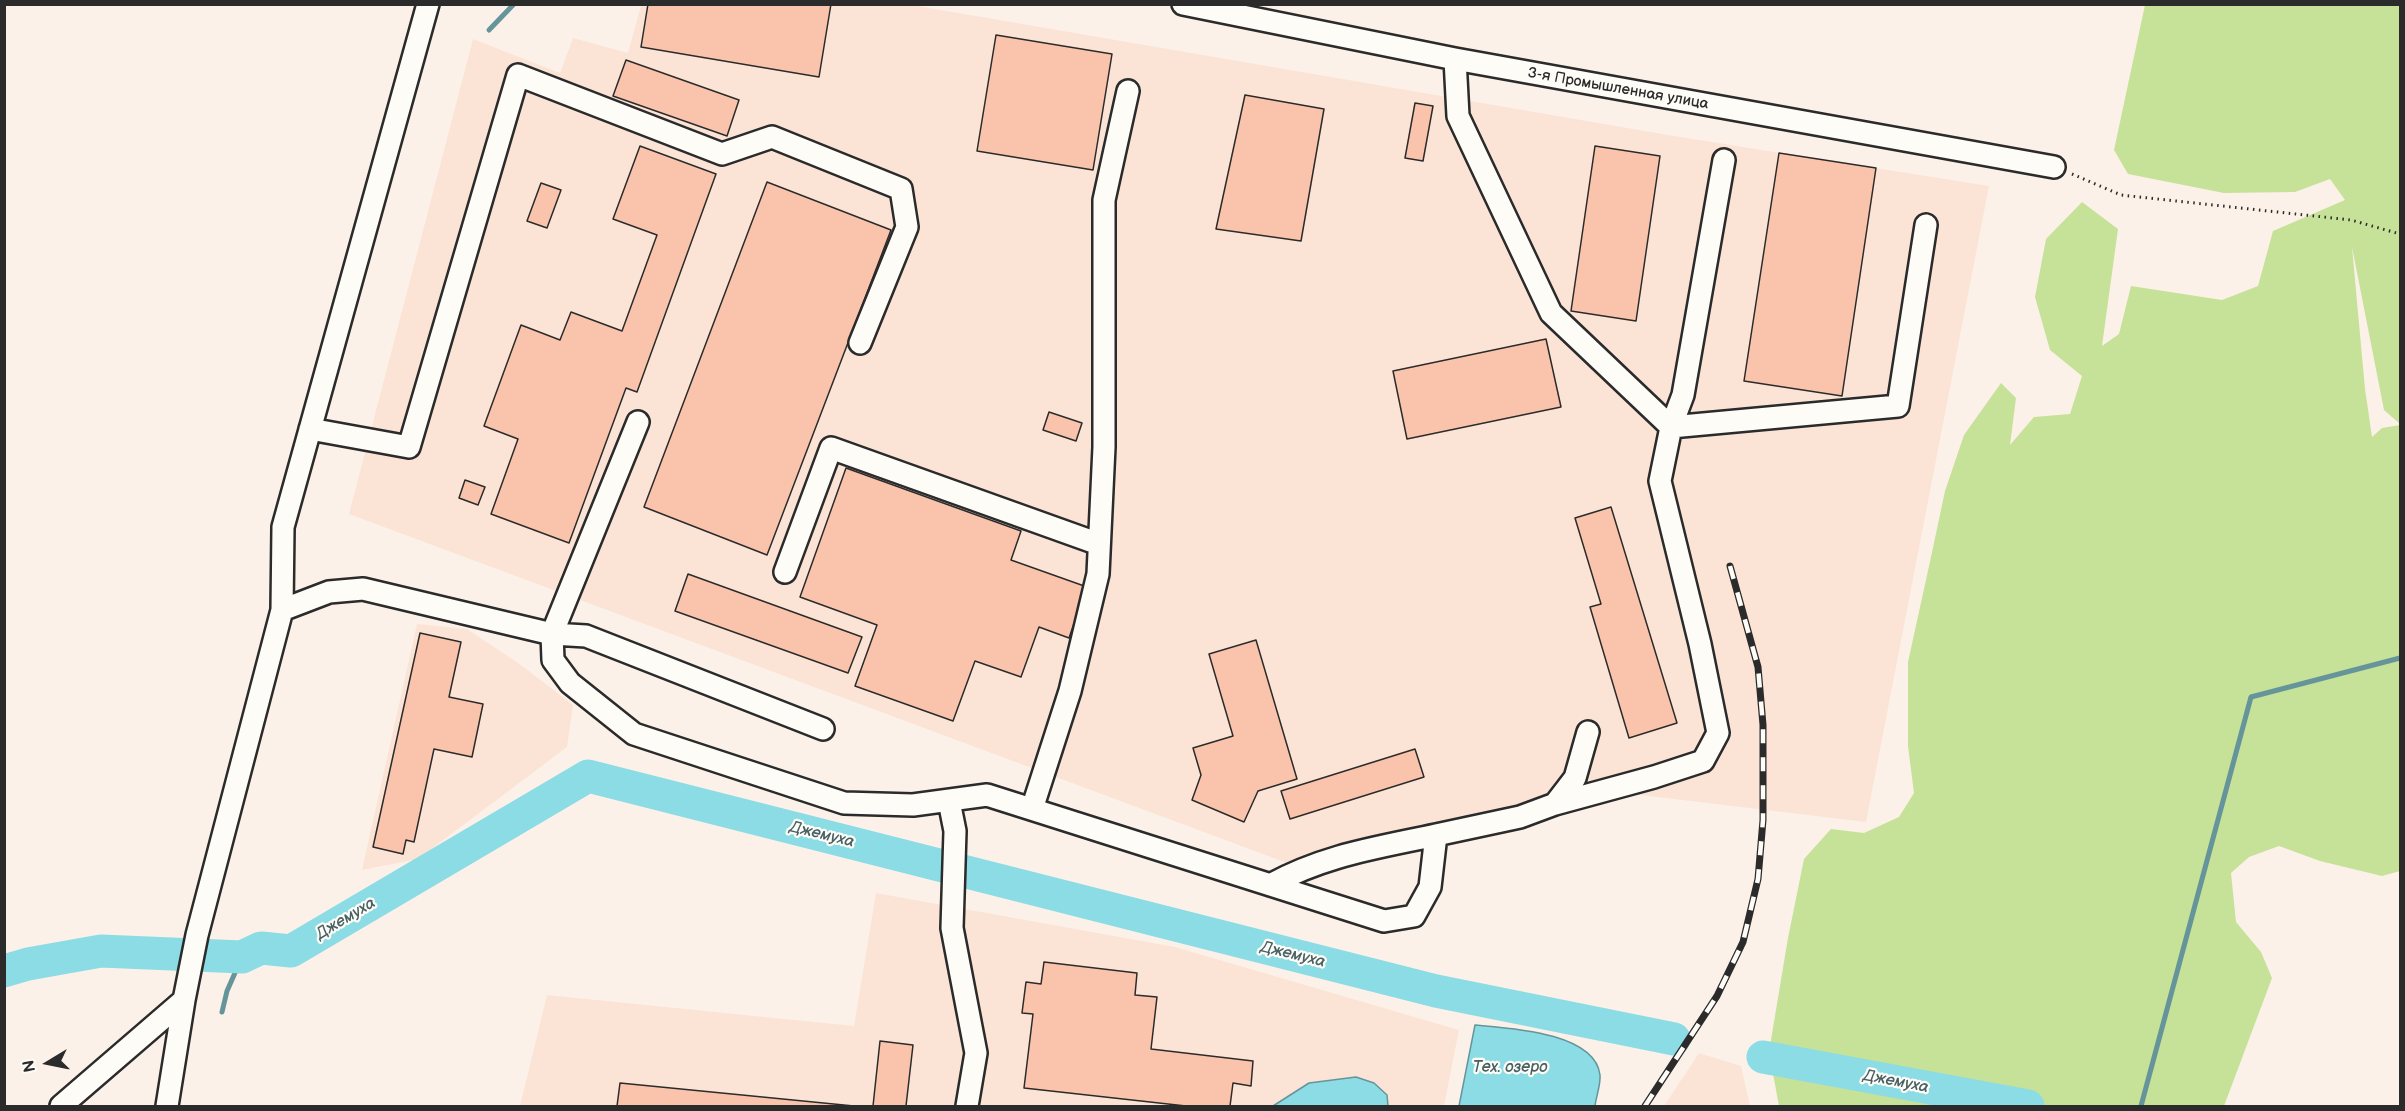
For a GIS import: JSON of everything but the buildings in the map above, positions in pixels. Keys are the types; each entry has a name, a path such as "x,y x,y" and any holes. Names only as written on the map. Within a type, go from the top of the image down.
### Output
{"street":[{"path":"167,1107 184,995 197,935 282,610 283,527 428,4"},
{"name":"3-я Промышленная улица","path":"1183,4 1455,60 2054,167"},
{"path":"1455,60 1458,116 1551,313 1671,427 1898,406 1926,225"},
{"path":"310,429 409,447 518,75 722,154 772,137 901,189 907,226 860,343"},
{"path":"1032,809 1070,691 1098,574 1104,447 1104,200 1128,91"},
{"path":"1270,885 1335,856 1520,817 1555,804 1654,777 1703,760 1718,733 1700,644 1660,481 1671,427 1683,394 1724,160"},
{"path":"638,422 552,634 553,660 570,683 634,734 844,803 913,806 987,795 1384,921 1413,916 1430,887 1436,835"},
{"path":"785,572 831,448 1099,544"},
{"path":"282,610 329,592 363,589 552,634 586,636 824,729"},
{"path":"1555,804 1575,778 1588,732"},
{"path":"949,801 955,831 952,928 975,1053 968,1107"},
{"path":"61,1107 184,995"}],"path":[{"path":"2054,167 2121,195 2351,220 2400,234"}],"shaded area":[{"path":"641,5 912,5 1674,136 1989,186 1866,822 1632,794 1553,797 1287,863 349,514 473,39 560,73 573,38 628,53"},
{"path":"417,624 467,629 521,665 573,705 567,747 418,859 362,870"},
{"path":"876,893 1175,947 1459,1030 1444,1106 520,1106 547,995 854,1026"},
{"path":"1699,1053 1741,1066 1750,1106 1664,1106"}],"green space":[{"path":"2145,5 2400,5 2400,424 2384,410 2352,247 2365,389 2372,437 2382,428 2400,425 2400,871 2382,876 2320,861 2279,846 2249,857 2231,873 2236,922 2261,952 2272,978 2224,1106 1779,1106 1769,1052 1804,859 1831,829 1864,833 1899,817 1914,793 1908,746 1908,662 1945,491 1964,435 2001,383 2016,398 2010,445 2034,417 2070,414 2082,376 2050,350 2035,297 2046,239 2082,202 2118,229 2102,346 2119,334 2131,286 2222,300 2258,286 2273,231 2345,200 2330,179 2295,192 2224,193 2128,174 2114,150"}],"water":[{"name":"Тех. озеро","path":"1475,1025 1548,1035 1583,1049 1595,1061 1600,1075 1595,1106 1459,1106"},
{"path":"1356,1077 1374,1083 1387,1095 1388,1106 1273,1106 1309,1083"}],"waterway":[{"path":"489,30 514,4"},
{"path":"2141,1106 2251,697 2400,658"},
{"name":"Джемуха","path":"4,971 28,964 101,951 242,957 261,948 291,951 588,776 1436,991 1674,1039"},
{"path":"222,1012 227,991 242,957"},
{"name":"Джемуха","path":"1763,1057 2028,1106"}],"railway":[{"path":"1645,1106 1717,996 1743,942 1758,879 1763,820 1763,725 1758,667 1730,566"}]}
